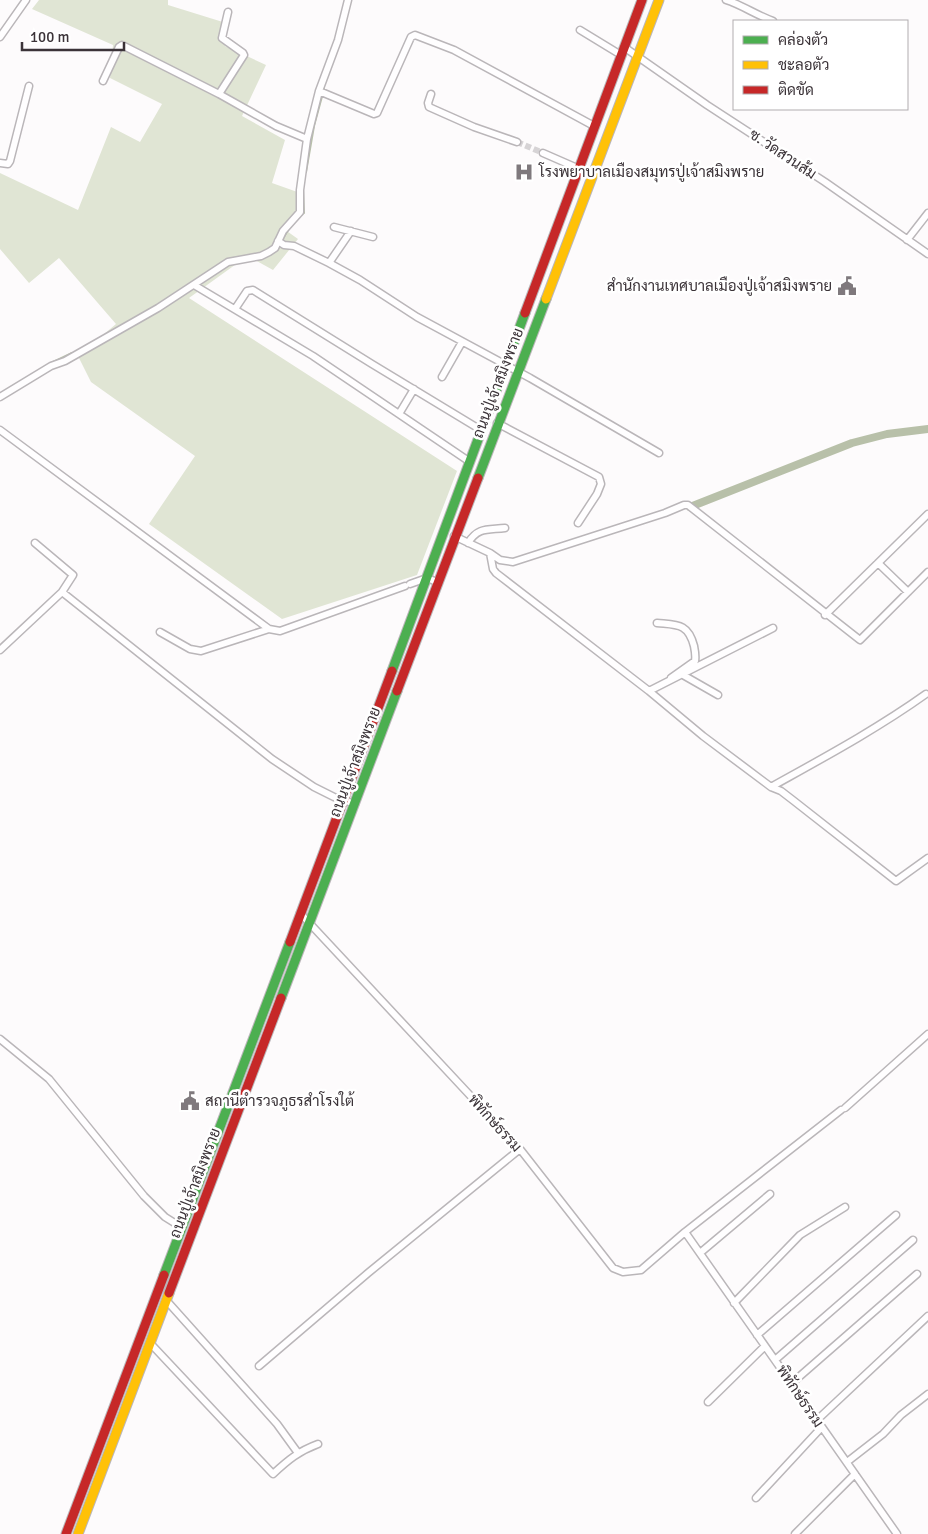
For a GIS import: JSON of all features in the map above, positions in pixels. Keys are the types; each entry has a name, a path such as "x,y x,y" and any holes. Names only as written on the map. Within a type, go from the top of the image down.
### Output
{"main road":[{"name":"ถนนปู่เจ้าสมิงพราย","path":"66,1534 344,800 642,0"},
{"name":"ถนนปู่เจ้าสมิงพราย","path":"78,1534 658,0"},
{"path":"223,1118 233,1122"},
{"path":"181,1227 192,1231"}],"street":[{"path":"0,37 26,0"},
{"path":"0,398 51,366 65,361 197,286 228,262 266,255 281,243 283,231 300,212 300,190 307,139 338,40 348,0"},
{"path":"726,0 742,5 758,16 770,20"},
{"path":"219,94 244,55 222,38 228,12"},
{"name":"ซ. วัดสวนส้ม","path":"580,30 637,56 825,182 928,254"},
{"path":"321,92 371,114 377,113 411,37 415,35 454,50 594,126"},
{"path":"103,81 119,47 122,45 219,94 276,126 307,139"},
{"path":"0,163 8,164 10,161 29,86"},
{"path":"431,94 428,103 429,107 474,127 517,142"},
{"path":"543,153 592,174"},
{"path":"907,240 928,214"},
{"path":"334,226 373,237"},
{"path":"329,263 352,231"},
{"path":"281,243 294,246 360,280 417,317 517,371 659,453"},
{"path":"197,286 313,356 470,462"},
{"path":"235,309 247,291 253,290 482,430"},
{"path":"442,377 462,342"},
{"path":"399,414 414,389"},
{"path":"498,423 598,477 601,484 597,494 578,523"},
{"path":"0,430 269,629 280,631 427,578 437,582"},
{"path":"454,536 490,553 500,560 514,562 688,505 860,640 928,572"},
{"path":"826,615 928,515"},
{"path":"468,543 475,533 479,531 505,528"},
{"path":"0,650 62,592 74,575 35,543"},
{"path":"490,553 493,569 496,573 649,691 703,736 771,787 781,791 896,881 928,858"},
{"path":"878,563 908,592"},
{"path":"62,592 272,759 314,787 354,804"},
{"path":"657,623 684,627 689,633 695,653 695,661 674,675 669,682"},
{"path":"649,691 773,628"},
{"path":"160,632 190,649 201,651 269,629"},
{"path":"683,675 718,695"},
{"path":"771,787 846,745 926,694"},
{"name":"พิทักษ์ธรรม","path":"300,913 520,1149 613,1268 623,1272 641,1270 685,1232 843,1109 928,1034"},
{"path":"0,1040 49,1079 144,1196 165,1217 181,1227"},
{"path":"259,1366 368,1273 520,1149"},
{"path":"700,1253 770,1194"},
{"path":"734,1302 800,1235 845,1207"},
{"path":"757,1335 896,1215"},
{"name":"พิทักษ์ธรรม","path":"685,1232 897,1534"},
{"path":"775,1360 913,1240"},
{"path":"792,1383 917,1274"},
{"path":"166,1300 277,1424 298,1453"},
{"path":"817,1420 928,1316"},
{"path":"150,1343 273,1474 298,1453 318,1444"},
{"path":"708,1402 765,1346"},
{"path":"847,1462 883,1434 901,1415 928,1394"},
{"path":"756,1498 821,1428"},
{"path":"795,1534 856,1474"}],"green space":[{"path":"39,0 168,0 168,5 226,23 225,46 266,65 242,116 285,140 272,183 303,194 296,212 284,229 298,239 273,270 255,260 239,262 189,298 457,471 417,575 282,619 149,524 195,456 91,382 78,356 116,324 59,258 29,283 0,249 0,173 78,210 111,127 140,142 162,104 110,78 113,45 32,9"}],"waterway":[{"path":"306,172 314,126 324,89"},
{"path":"301,215 304,213 303,189"},
{"path":"282,240 290,227"},
{"path":"49,364 72,353"},
{"path":"690,507 852,443 887,434 928,429"}],"tunnel":[{"path":"517,142 543,153"}],"traffic: fast":[{"path":"478,478 546,299"},
{"path":"392,671 525,313"},
{"path":"281,998 397,691"},
{"path":"164,1275 290,942"}],"traffic: slow":[{"path":"546,299 659,0"},
{"path":"78,1534 169,1293"}],"traffic: jam":[{"path":"525,313 642,0"},
{"path":"397,691 478,478"},
{"path":"290,942 392,671"},
{"path":"169,1293 281,998"},
{"path":"66,1534 164,1275"}],"place":[{"name":"โรงพยาบาลเมืองสมุทรปู่เจ้าสมิงพราย","path":"524,172"},
{"name":"สำนักงานเทศบาลเมืองปู่เจ้าสมิงพราย","path":"847,286"},
{"name":"สถานีตำรวจภูธรสำโรงใต้","path":"190,1101"}]}
